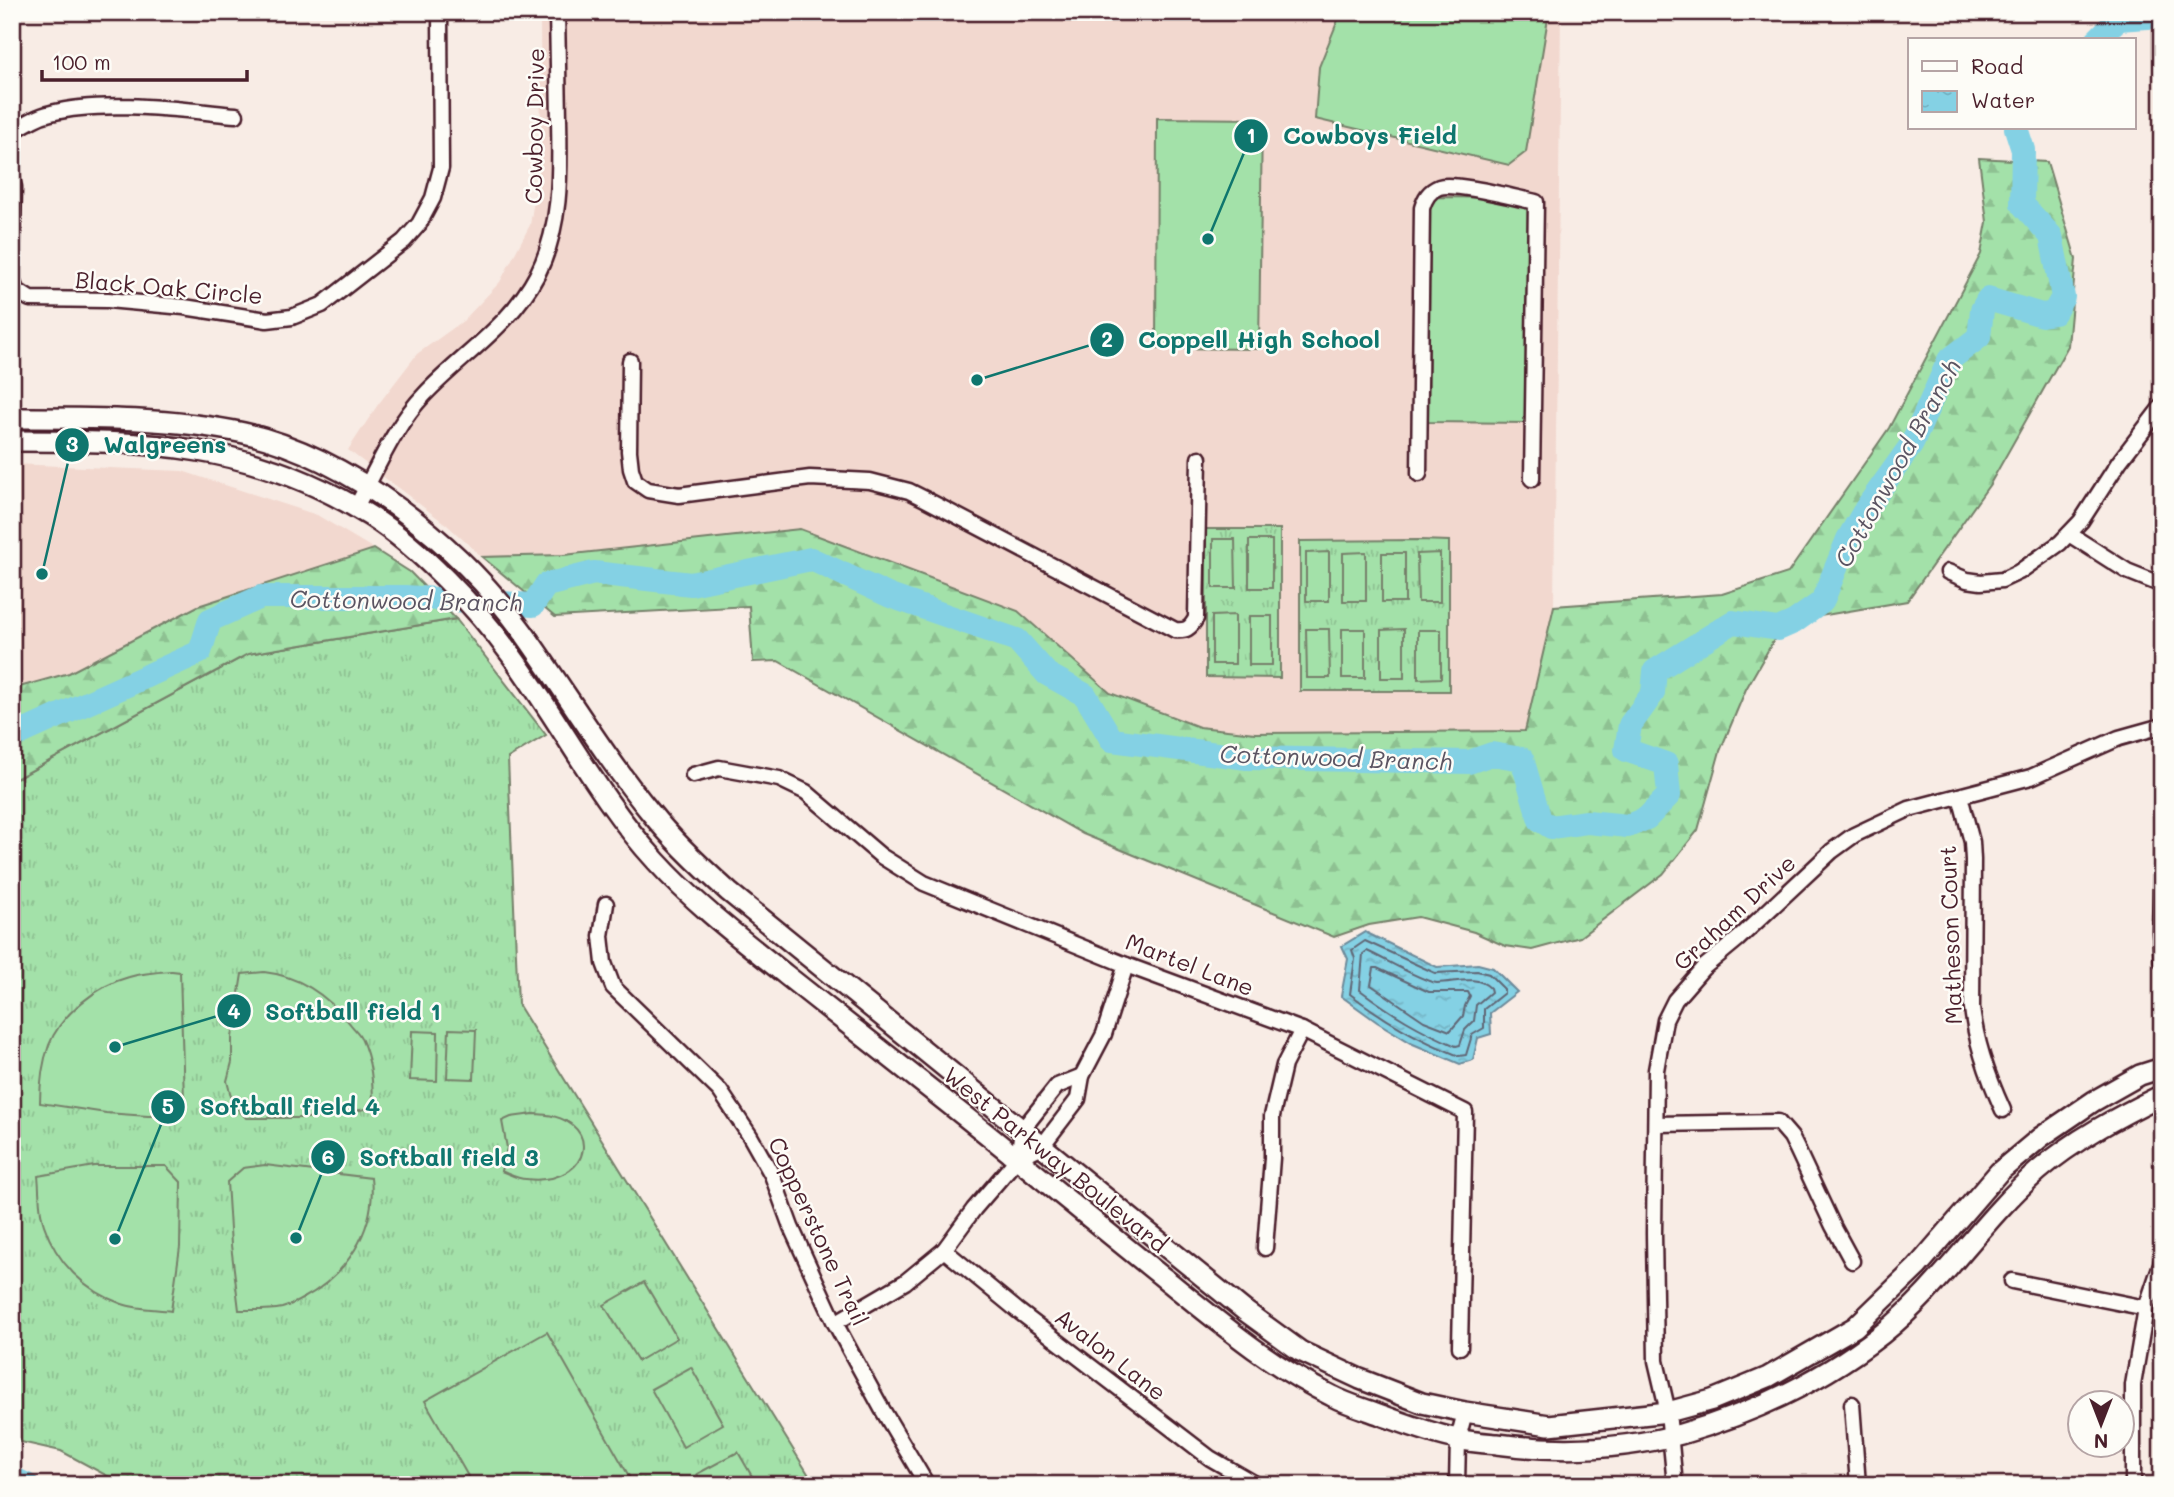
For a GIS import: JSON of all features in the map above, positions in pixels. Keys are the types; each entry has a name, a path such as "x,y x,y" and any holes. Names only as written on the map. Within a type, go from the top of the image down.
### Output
{"street":[{"name":"Black Oak Circle","path":"12,280 16,290 30,299 121,301 184,307 267,320 292,317 322,305 404,241 419,224 433,198 441,168 440,12"},
{"name":"Cowboy Drive","path":"356,507 396,432 410,412 424,394 513,313 537,274 554,226 560,185 557,12"},
{"path":"12,132 32,119 73,108 162,108 236,115"},
{"path":"12,179 12,265"},
{"path":"1419,474 1422,208 1429,193 1435,188 1450,186 1536,202 1532,479"},
{"path":"630,361 629,452 635,481 648,491 679,495 810,478 856,480 890,486 925,499 1175,630 1184,631 1191,627 1196,618 1199,458"},
{"path":"1948,572 1967,580 2001,580 2019,572 2060,543 2081,521 2119,462 2160,413"},
{"name":"West Parkway Boulevard","path":"12,418 145,419 244,433 285,446 326,464 367,487 431,533 484,586 521,629 651,814 697,863 729,892 1245,1311 1300,1351 1360,1379 1422,1403 1549,1425 1668,1412 1712,1400 1768,1377 1855,1327 1917,1267 1999,1172 2042,1137 2094,1101 2140,1075 2162,1068"},
{"name":"West Parkway Boulevard","path":"12,441 109,441 219,453 258,463 304,481 356,507 401,538 464,598 491,629 511,654 618,816 657,862 711,915 1018,1158 1246,1345 1333,1397 1458,1439 1543,1450 1607,1447 1671,1437 1727,1420 1783,1396 1833,1368 1885,1331 1941,1278 1985,1225 2040,1169 2091,1133 2162,1094"},
{"path":"2069,534 2127,571 2162,585"},
{"name":"Graham Drive","path":"1675,1485 1668,1412 1656,1361 1654,1233 1656,1070 1665,1020 1675,1000 1703,968 1832,851 1854,835 1909,809 2031,777 2119,738 2162,726"},
{"name":"Martel Lane","path":"693,775 719,768 779,779 806,792 881,856 925,883 1125,965 1302,1030 1465,1112 1460,1347"},
{"name":"Matheson Court","path":"1960,796 1972,842 1974,1028 1986,1071 2003,1110"},
{"path":"2162,846 2162,961"},
{"name":"Copperstone Trail","path":"606,905 601,936 604,962 613,987 720,1091 750,1136 772,1175 791,1227 835,1323 927,1485"},
{"path":"835,1323 905,1282 944,1250 974,1209 1018,1158 1042,1146 1078,1099 1082,1076 1104,1034 1125,965"},
{"path":"1265,1248 1272,1158 1272,1116 1284,1065 1302,1030"},
{"path":"1018,1158 1022,1130 1058,1086 1082,1076"},
{"path":"1656,1124 1778,1122 1791,1137 1852,1261"},
{"name":"Avalon Lane","path":"944,1250 1017,1310 1210,1458 1257,1485"},
{"path":"2133,1485 2133,1385 2146,1308 2162,1261"},
{"path":"2012,1281 2146,1308"},
{"path":"1852,1404 1858,1485"},
{"path":"1457,1485 1458,1439 1465,1412"}],"shaded area":[{"path":"540,12 1561,12 1554,606 1526,731 1255,733 1199,727 1110,693 1018,611 564,555 482,557 447,525 348,450 377,406 417,354 463,321 500,282 530,225 541,157"},
{"path":"12,464 182,471 317,515 374,549 198,606 69,673 12,689"}],"green space":[{"path":"1344,12 1549,12 1526,152 1509,165 1315,119 1319,67 1338,20"},
{"path":"1157,118 1262,119 1259,349 1156,348"},
{"path":"1979,158 2047,162 2076,259 2068,346 1990,484 1907,601 1820,616 1775,638 1746,689 1720,751 1698,830 1663,874 1580,937 1532,950 1505,946 1474,932 1418,917 1369,925 1334,937 1083,834 778,661 753,662 749,606 555,617 482,557 564,555 800,529 1018,611 1110,693 1199,727 1255,733 1525,731 1554,606 1722,594 1788,573 1889,428 1981,254 1987,222"},
{"path":"1430,197 1531,198 1528,423 1428,422"},
{"path":"1206,529 1280,529 1280,678 1206,677"},
{"path":"1213,539 1235,539 1236,588 1213,588"},
{"path":"1249,540 1272,540 1272,588 1249,588"},
{"path":"1300,541 1449,541 1449,691 1300,691"},
{"path":"374,549 410,572 456,619 248,654 12,781 12,689 69,673 198,606"},
{"path":"1329,552 1329,601 1306,601 1306,553"},
{"path":"1366,552 1366,601 1343,601 1343,553"},
{"path":"1382,553 1405,553 1405,602 1382,602"},
{"path":"1440,553 1440,602 1418,602 1417,554"},
{"path":"1235,615 1235,664 1212,664 1212,616"},
{"path":"1249,616 1272,616 1272,665 1249,665"},
{"path":"456,619 546,735 508,758 518,1004 815,1485 124,1485 61,1451 12,1440 12,781 248,654"},
{"path":"1306,629 1329,629 1330,678 1307,678"},
{"path":"1342,629 1365,629 1365,678 1342,678"},
{"path":"1404,629 1404,678 1381,678 1381,630"},
{"path":"1418,630 1441,630 1441,678 1418,679"},
{"path":"172,971 180,972 184,1099 167,1116 106,1113 40,1103 42,1074 49,1045 71,1012 93,994 117,981"},
{"path":"264,972 290,978 313,989 333,1005 358,1033 370,1064 373,1108 307,1118 246,1118 233,1104 227,1081 232,1062 232,1037 242,974"},
{"path":"449,1029 476,1030 474,1079 447,1078"},
{"path":"412,1031 438,1032 437,1081 410,1080"},
{"path":"533,1114 556,1117 572,1125 581,1137 583,1149 578,1162 566,1172 549,1179 526,1179 501,1171 507,1148 502,1121"},
{"path":"265,1165 371,1178 369,1215 363,1233 345,1264 318,1289 282,1308 239,1310 227,1182 243,1168"},
{"path":"94,1166 166,1166 181,1182 180,1247 171,1311 128,1306 96,1291 64,1263 49,1238 41,1213 38,1176"},
{"path":"644,1282 677,1338 638,1361 604,1305"},
{"path":"547,1332 634,1485 473,1485 425,1401"},
{"path":"691,1367 723,1424 683,1447 651,1389"},
{"path":"738,1452 757,1485 703,1485 697,1474"}],"water":[{"path":"1365,932 1437,967 1478,964 1493,968 1517,992 1490,1013 1491,1034 1478,1038 1473,1060 1460,1064 1413,1044 1341,996 1348,959 1342,946"}],"waterway":[{"name":"Cottonwood Branch","path":"2099,38 2118,19 2162,16"},
{"name":"Cottonwood Branch","path":"12,737 200,652 210,620 261,597 405,597 533,605 546,585 594,573 691,584 811,559 890,596 1017,640 1047,674 1085,695 1112,740 1247,758 1469,762 1492,754 1522,759 1540,820 1551,827 1587,822 1628,826 1647,818 1669,795 1666,764 1626,750 1630,725 1653,693 1655,671 1733,622 1778,629 1794,622 1822,602 1848,539 1865,510 1912,444 1949,360 1979,337 1982,310 1988,299 2042,315 2054,313 2063,297 2051,236 2022,204 2023,150 2017,130"},
{"path":"12,1478 27,1485"}],"place":[{"name":"Cowboys Field","path":"1208,239"},
{"name":"Coppell High School","path":"977,380"},
{"name":"Walgreens","path":"42,574"},
{"name":"Softball field 1","path":"115,1047"},
{"name":"Softball field 3","path":"296,1238"},
{"name":"Softball field 4","path":"115,1239"}]}
